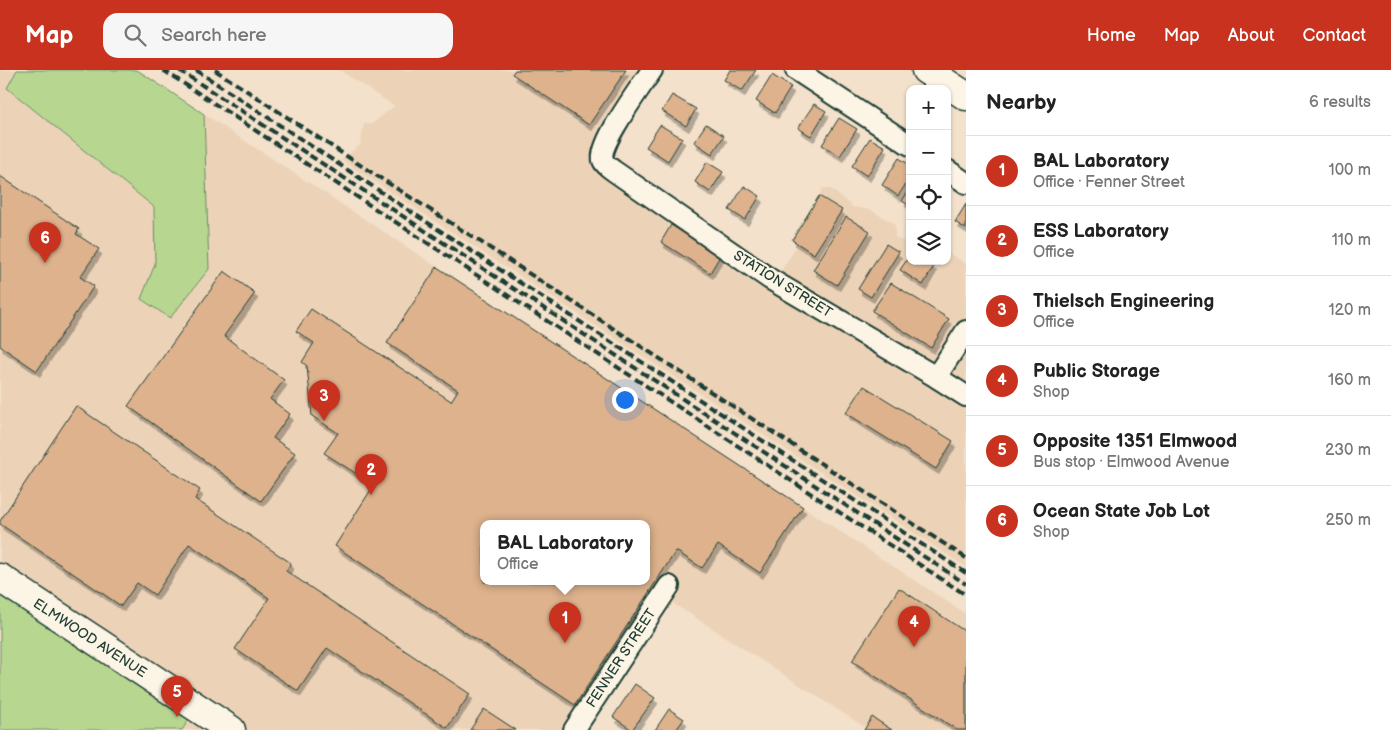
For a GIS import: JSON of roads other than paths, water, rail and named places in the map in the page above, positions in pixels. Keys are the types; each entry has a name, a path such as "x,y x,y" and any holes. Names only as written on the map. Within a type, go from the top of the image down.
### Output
{"main road":[{"path":"926,70 966,96"},
{"name":"ELMWOOD AVENUE","path":"0,578 231,730"}],"street":[{"name":"STATION STREET","path":"652,70 610,135 603,152 602,160 605,164 770,279 966,396"},
{"path":"796,70 906,143"},
{"path":"951,173 966,183"},
{"path":"936,377 966,331"},
{"name":"FENNER STREET","path":"575,730 669,586"}],"railway":[{"path":"163,70 966,595"},
{"path":"179,70 966,584"},
{"path":"196,70 966,573"},
{"path":"215,70 966,558"}],"place":[{"name":"Ocean State Job Lot","path":"45,263"},
{"name":"Thielsch Engineering","path":"324,421"},
{"name":"ESS Laboratory","path":"371,495"},
{"name":"BAL Laboratory","path":"565,643"},
{"name":"Public Storage","path":"914,647"},
{"name":"Opposite 1351 Elmwood","path":"177,717"}]}
